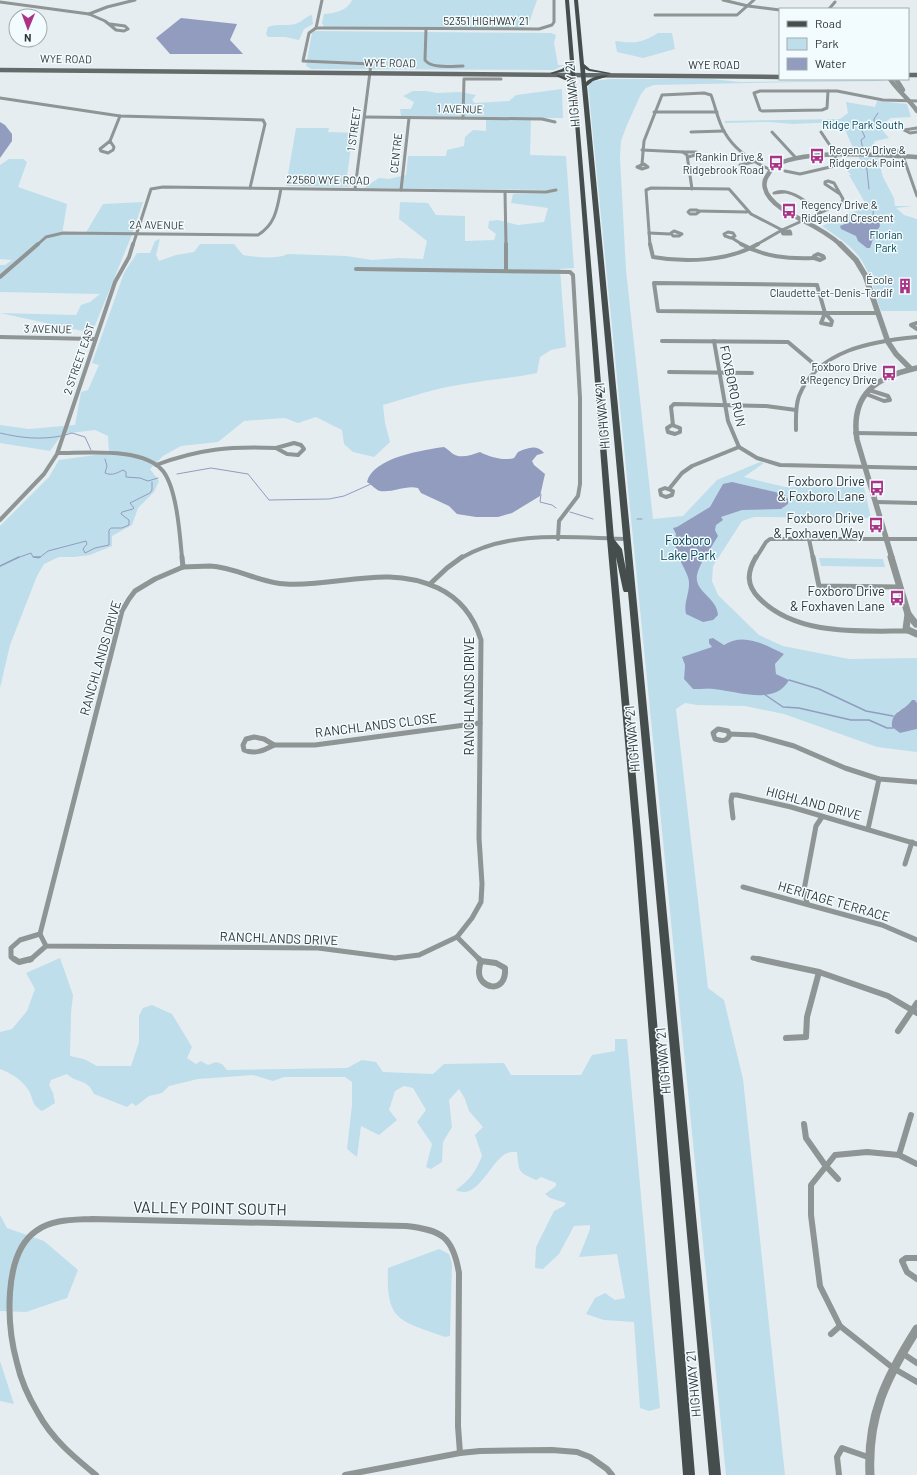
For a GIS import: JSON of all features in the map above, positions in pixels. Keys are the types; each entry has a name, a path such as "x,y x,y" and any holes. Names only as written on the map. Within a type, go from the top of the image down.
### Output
{"main road":[{"name":"HIGHWAY 21","path":"567,0 572,64 577,76 584,86 587,109 714,1475"},
{"name":"HIGHWAY 21","path":"576,0 582,64 577,76 611,539 638,843 688,1475"},
{"path":"570,43 573,48 583,103 587,109"},
{"path":"552,73 564,70 572,64"},
{"path":"582,64 589,70 608,75"},
{"name":"WYE ROAD","path":"0,69 558,76 779,76"},
{"name":"WYE ROAD","path":"370,73 552,73 577,76"},
{"path":"584,86 591,80 608,75"},
{"path":"558,76 567,79 577,76"},
{"path":"611,539 618,548 627,590 633,606"}],"street":[{"path":"89,14 107,7 135,0"},
{"path":"322,0 316,28 309,33 303,61 312,63 371,64 370,73"},
{"name":"52351 HIGHWAY 21","path":"316,28 525,30 545,28 554,22 554,0"},
{"path":"723,0 748,6 779,10"},
{"path":"655,15 737,15 754,0"},
{"path":"0,2 89,14 110,24 125,26 128,29 124,31 116,30 110,24"},
{"path":"830,8 835,2"},
{"name":"52351 HIGHWAY 21","path":"426,29 425,60 427,63 433,65 463,66"},
{"name":"1 STREET","path":"355,189 370,73"},
{"path":"463,118 464,79 501,79"},
{"path":"891,80 896,88 916,105"},
{"path":"896,80 900,88 916,105"},
{"path":"828,91 827,108 822,110 762,111 760,110 754,93 828,91 844,92 887,101 916,105"},
{"path":"868,97 872,92"},
{"path":"642,164 642,150 648,128 660,97 663,95 704,93 711,95 724,131 728,137 753,162 771,170"},
{"path":"0,98 120,116 252,119 264,122 250,188"},
{"path":"654,112 717,112"},
{"path":"110,141 114,147 113,150 108,152 101,151 100,149 110,141 120,116"},
{"name":"1 AVENUE","path":"365,117 542,120 555,122"},
{"name":"CENTRE","path":"401,190 409,118"},
{"path":"917,128 904,130 910,133 917,132"},
{"path":"691,132 724,131"},
{"path":"772,132 796,158"},
{"path":"785,171 800,174 840,165 821,132"},
{"path":"642,150 696,152 699,154 688,157"},
{"path":"683,152 688,157 692,189"},
{"path":"914,370 892,348 887,340 863,271 856,259 842,245 825,233 780,208 767,195 764,189 764,181 771,170 796,158 819,154 917,157"},
{"path":"904,156 912,185 917,196"},
{"path":"740,164 753,162"},
{"path":"782,231 747,212 732,190 651,188 646,190 651,255 659,258 709,258 729,256 744,252 749,248 782,231 801,220 842,202 843,199 834,183 828,181 825,182 825,184 840,194"},
{"name":"22560 WYE ROAD","path":"152,189 164,187 505,192 546,192 556,190"},
{"name":"2 STREET EAST","path":"0,520 2,514 39,480 59,453 60,444 115,282 129,256 146,202 152,189"},
{"name":"2A AVENUE","path":"0,277 46,237 63,233 258,235 267,230 273,224 281,189"},
{"path":"505,192 506,270"},
{"path":"784,192 792,194 820,212"},
{"path":"698,212 747,212"},
{"path":"649,233 670,234"},
{"path":"732,238 763,255 775,258 814,258"},
{"path":"356,269 565,271 570,272 573,275 580,398 580,484 578,496 559,521 558,539"},
{"path":"825,313 817,285 654,284 658,311 825,313 878,313"},
{"path":"917,323 911,325 917,329"},
{"name":"3 AVENUE","path":"0,337 95,339"},
{"path":"796,430 796,410 802,391 809,378 821,367 846,352 887,340 917,337"},
{"path":"662,341 788,342 814,364 821,367"},
{"name":"FOXBORO RUN","path":"714,341 728,421 739,447 757,458 780,465 917,468"},
{"path":"907,627 908,614 856,433 855,412 858,404 867,392 882,381 895,375 914,370"},
{"path":"669,372 752,373"},
{"path":"867,392 888,396 890,400 884,401 867,392"},
{"path":"673,425 671,407 674,404 766,406 796,410"},
{"path":"856,433 917,434"},
{"path":"156,465 179,456 215,448 276,448 294,443 301,445 304,449 299,455 290,456 284,454 276,448"},
{"path":"669,489 682,474 692,466 739,447"},
{"path":"59,453 123,455 138,457 156,465 163,471 168,481 180,533 183,567"},
{"path":"876,502 917,503"},
{"path":"430,584 451,565 467,554 484,546 516,539 627,539"},
{"path":"908,614 916,624 892,631 831,629 801,624 788,618 758,598 751,589 748,579 749,569 766,542 770,539 917,540"},
{"path":"809,539 819,586 900,587"},
{"name":"RANCHLANDS DRIVE","path":"40,934 122,611 130,597 145,584 161,575 183,567 225,568 268,583 284,584 313,585 380,576 405,578 430,584 449,595 465,607 472,615 480,631 481,640 481,902 472,918 457,937 420,955 395,958 318,948 46,946"},
{"path":"907,627 917,634"},
{"name":"RANCHLANDS CLOSE","path":"274,745 256,736 246,739 244,750 249,752 258,752 274,745 315,745 480,724"},
{"path":"729,734 754,735 794,746 845,768 879,779 917,782"},
{"path":"868,829 879,779"},
{"name":"HIGHLAND DRIVE","path":"733,818 731,801 732,795 791,807 914,843 905,864"},
{"path":"807,903 804,890 816,826 822,817"},
{"name":"HERITAGE TERRACE","path":"743,887 807,903 882,925 917,940"},
{"path":"40,934 46,946 30,960 19,962 11,957 11,948 20,940 40,934"},
{"path":"457,937 481,961 496,963 506,968 507,974 504,983 497,987 487,986 478,975 478,969 481,961"},
{"path":"753,958 819,972 888,996 915,1011"},
{"path":"786,1038 806,1037 807,1017 819,972"},
{"path":"898,1031 915,1011 917,1003"},
{"path":"899,1155 911,1116"},
{"path":"804,1124 806,1138 838,1179"},
{"path":"917,1164 899,1155 867,1152 835,1155 811,1185 810,1215 820,1286 840,1326 893,1368 917,1382"},
{"name":"VALLEY POINT SOUTH","path":"96,1475 67,1452 46,1427 31,1402 20,1378 10,1338 8,1316 10,1289 14,1267 27,1238 37,1230 56,1222 92,1219 406,1226 435,1231 445,1236 454,1247 458,1259 459,1273 458,1426 460,1453"},
{"path":"917,1258 906,1258 902,1261 903,1266 908,1273 917,1279"},
{"path":"831,1334 840,1326"},
{"path":"870,1475 868,1457 872,1424 883,1389 902,1352 917,1329"},
{"path":"902,1352 917,1363"},
{"path":"839,1475 837,1457 842,1448 868,1457"},
{"path":"345,1475 460,1453 522,1450 577,1452 590,1457 612,1475"}],"green space":[{"path":"352,0 537,0 530,20 523,30 324,27 322,23 324,14 344,9"},
{"path":"312,15 313,24 304,29 299,40 285,37 268,37 266,34 268,27 294,24"},
{"path":"315,31 551,33 556,35 554,43 558,65 564,65 554,70 311,69 306,66 312,33"},
{"path":"658,33 672,33 675,49 643,58 617,52 615,41 637,42"},
{"name":"Foxboro Lake Park","path":"610,79 712,79 740,82 888,81 654,85 646,88 641,94 621,141 620,157 626,270 653,519 683,516 717,480 760,462 764,463 744,477 785,487 864,487 871,518 754,517 742,521 713,566 712,581 718,595 759,635 783,646 849,659 917,658 917,703 915,700 907,707 898,711 892,727 900,733 917,729 917,752 877,747 784,714 745,706 697,705 685,703 676,709 708,988 724,1000 743,1079 785,1475 726,1475 588,85 593,81","holes":["713,638 724,645 731,641 746,640 762,644 784,654 775,664 776,674 789,680 719,689 693,689 684,679 685,665 683,657 713,647"]},
{"path":"562,89 563,118 531,118 530,155 566,156 574,268 560,269 566,347 551,350 540,357 537,373 443,388 383,405 385,423 390,442 374,457 353,452 344,444 342,430 316,417 298,423 285,418 244,421 218,442 181,446 163,456 150,469 159,481 154,492 138,508 132,525 112,536 112,546 90,555 59,557 44,564 37,576 10,645 0,688 0,526 49,477 59,460 109,453 108,436 95,430 62,434 50,451 0,443 0,425 29,429 75,425 81,392 88,390 99,365 92,363 124,273 137,253 150,253 155,241 160,239 156,255 159,261 176,255 194,252 200,244 234,244 243,255 260,257 277,257 288,254 346,256 372,260 399,258 423,259 427,241 399,219 400,202 428,203 436,215 465,216 465,241 494,240 496,234 488,228 489,221 498,220 518,225 544,222 548,208 511,203 513,194 551,193 549,190 364,188 379,178 389,179 406,175 408,156 446,156 447,150 464,146 465,137 473,130 486,131 486,118 401,116 400,109 411,109 414,102 403,96 413,91 437,93 460,92 476,95 472,100 475,103 509,101 516,95"},
{"name":"Ridge Park South","path":"877,101 907,104 911,117 891,118 882,124 883,131 889,138 875,141 871,151 854,150 843,125 836,122 793,124 768,122 725,123 724,121 840,119 848,113 846,102 875,107"},
{"path":"296,128 329,128 328,132 357,133 355,140 352,140 347,176 353,180 352,185 349,187 286,186"},
{"name":"Florian Park","path":"859,157 878,158 883,177 894,198 895,206 913,206 896,208 904,215 917,219 917,311 881,311 868,272 858,256 844,242 822,226 867,206 849,175 851,175 846,169 858,168"},
{"path":"9,159 23,159 27,162 18,187 67,204 62,234 85,234 103,204 143,202 131,237 92,333 0,313 76,315 81,305 90,302 100,294 0,292 0,265 5,265 12,260 0,259 0,165"},
{"path":"819,558 883,559 885,567 821,566"},
{"path":"60,958 73,995 70,1056 84,1059 97,1066 131,1066 139,1042 139,1016 143,1008 152,1005 172,1014 192,1047 187,1058 196,1064 201,1061 208,1065 216,1062 222,1064 227,1070 347,1068 362,1060 376,1062 383,1072 433,1074 444,1064 504,1063 511,1075 581,1075 592,1055 615,1051 615,1039 627,1039 660,1408 649,1411 640,1408 634,1322 604,1320 586,1314 595,1298 605,1293 615,1300 625,1298 617,1254 579,1257 590,1229 590,1225 574,1226 559,1254 543,1269 535,1268 536,1247 554,1211 564,1206 566,1203 550,1198 545,1194 556,1186 556,1183 541,1177 536,1180 522,1173 519,1167 517,1152 513,1152 506,1153 499,1159 477,1186 464,1192 456,1190 469,1179 480,1161 482,1156 475,1135 483,1127 469,1111 465,1099 459,1089 449,1100 452,1127 443,1142 442,1162 431,1169 426,1167 432,1144 417,1122 426,1110 413,1088 404,1086 395,1091 389,1110 397,1120 379,1135 361,1126 357,1157 347,1149 352,1105 352,1082 345,1077 284,1077 273,1081 253,1075 198,1079 169,1086 162,1093 149,1096 136,1106 132,1103 127,1107 94,1094 85,1083 74,1079 67,1074 51,1080 49,1085 53,1093 55,1103 42,1111 36,1106 29,1091 21,1081 0,1069 0,1032 12,1029 27,1011 35,989 26,973"},
{"path":"0,1215 7,1228 44,1241 78,1270 67,1298 26,1312 0,1311"},
{"path":"439,1249 449,1254 452,1264 450,1336 445,1337 416,1327 398,1316 393,1309 388,1286 388,1268"},
{"path":"0,1361 14,1404 0,1401"}],"water":[{"path":"181,18 237,24 230,40 243,54 170,54 156,38"},
{"path":"0,122 5,125 12,134 12,141 0,158"},
{"path":"867,215 873,216 879,220 880,226 874,236 870,248 867,248 858,241 856,236 841,229 840,226"},
{"path":"444,447 453,454 459,456 466,456 480,452 501,459 514,458 518,452 525,449 538,448 544,453 537,455 532,461 534,465 545,474 540,496 512,513 498,517 476,517 457,514 449,506 421,493 418,488 408,487 390,491 380,491 367,482 371,473 379,466 400,456"},
{"path":"732,482 784,494 788,499 788,504 781,509 742,510 721,517 723,520 716,525 715,530 718,536 707,554 702,554 704,557 697,575 699,586 714,604 718,615 713,620 703,622 686,614 685,609 689,582 676,551 676,534 673,528 710,507 723,484"},
{"path":"713,638 724,645 732,641 739,640 754,641 784,654 775,664 776,674 789,680 776,692 768,695 714,689 693,689 684,679 685,665 682,657 712,647 709,643 709,639"},
{"path":"912,700 915,700 917,703 917,729 900,733 892,727 892,721 896,714"}],"waterway":[{"path":"863,149 861,140 865,137 861,129 874,123 874,119 878,113"},
{"path":"866,161 869,189"},
{"path":"873,216 874,201"},
{"path":"0,433 30,438 61,436"},
{"path":"65,435 72,433 85,437 91,450"},
{"path":"105,459 107,466 105,473 112,474 123,470 126,472 126,477 140,478 148,481 158,478"},
{"path":"177,474 211,468 248,474 269,500 329,499 344,496 371,484"},
{"path":"17,558 31,553 33,557 39,558 48,551 86,541 87,544 83,549 85,553 95,548 109,545 109,530 111,528 122,528 129,525 129,520 121,514 122,512 133,509 134,508 130,503 150,493 152,490 152,482"},
{"path":"541,494 540,502 552,505 556,508"},
{"path":"570,512 593,519"},
{"path":"637,519 642,519"},
{"path":"0,566 19,557"},
{"path":"34,557 40,557"},
{"path":"789,680 819,689 866,711 893,716"},
{"path":"764,694 783,707 799,708 851,720 869,720 887,728 893,728"}],"place":[{"name":"Regency Drive & Ridgerock Point","path":"817,156"},
{"name":"Rankin Drive & Ridgebrook Road","path":"776,163"},
{"name":"Regency Drive & Ridgeland Crescent","path":"789,211"},
{"name":"École Claudette-et-Denis-Tardif","path":"905,286"},
{"name":"Foxboro Drive & Regency Drive","path":"889,373"},
{"name":"Foxboro Drive & Foxboro Lane","path":"877,488"},
{"name":"Foxboro Drive & Foxhaven Way","path":"876,525"},
{"name":"Foxboro Drive & Foxhaven Lane","path":"897,598"}]}
